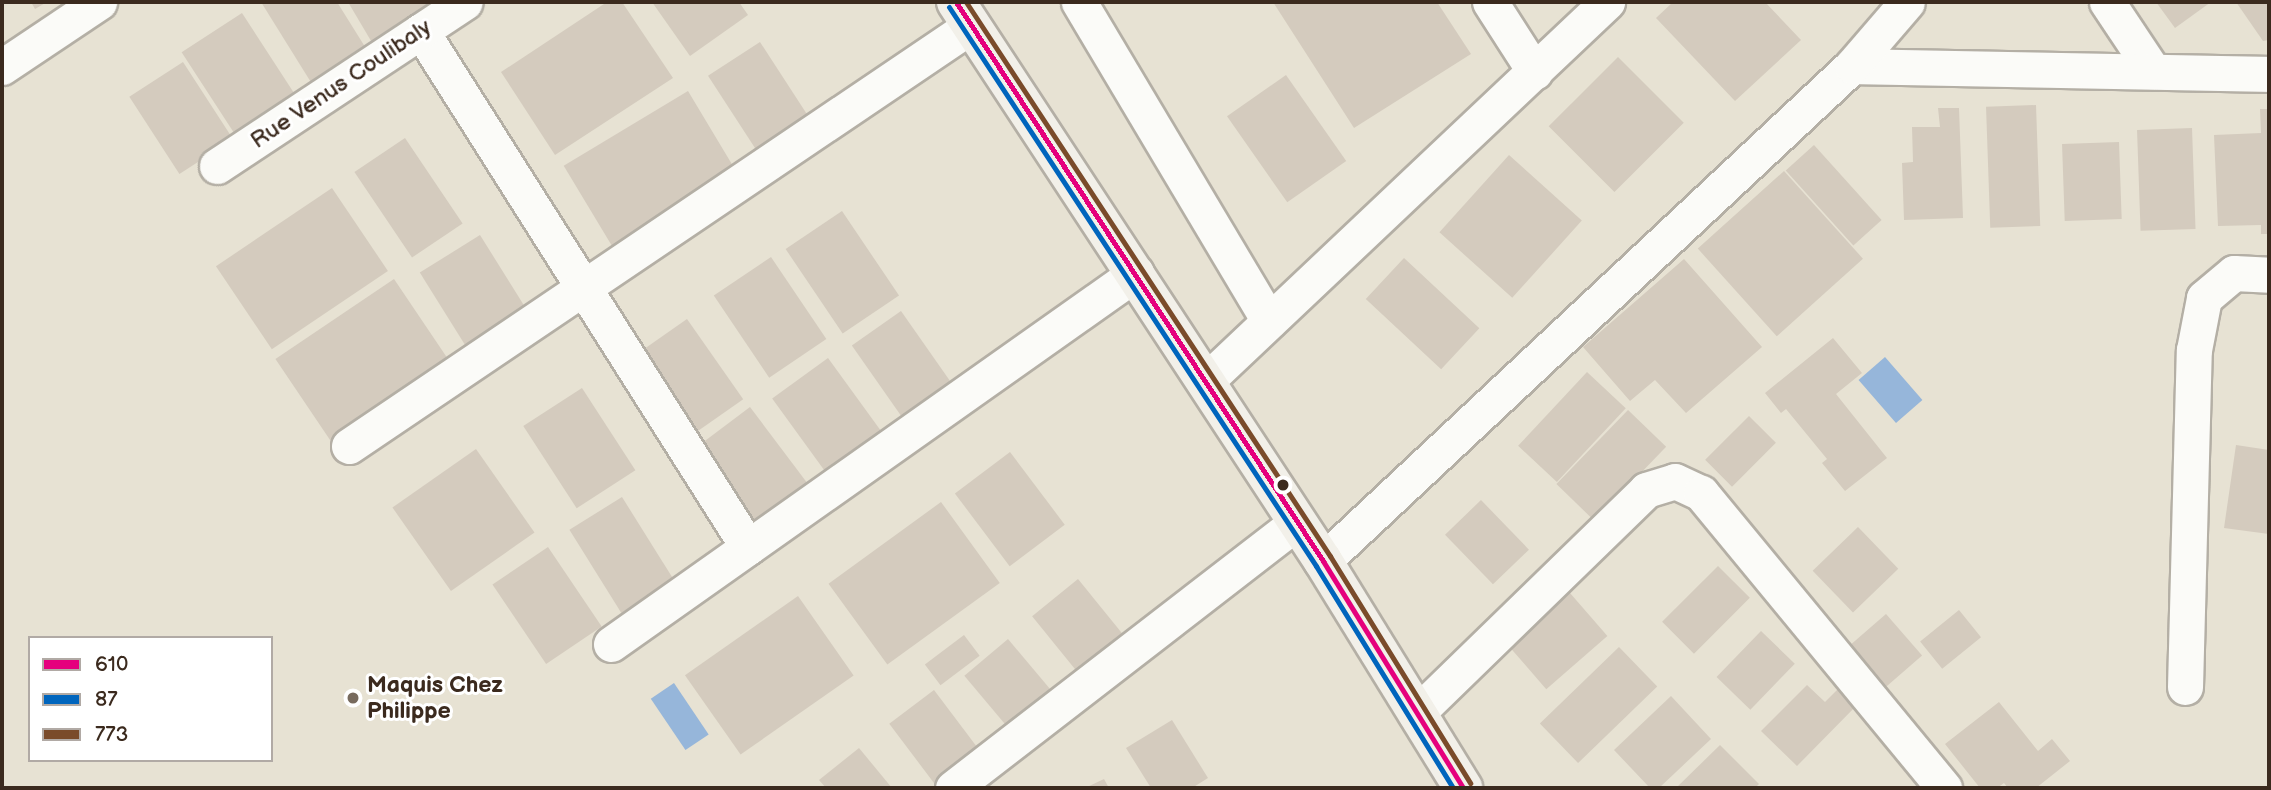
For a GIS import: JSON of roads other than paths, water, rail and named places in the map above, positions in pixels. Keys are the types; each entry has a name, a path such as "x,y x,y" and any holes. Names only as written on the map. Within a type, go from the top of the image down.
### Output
{"main road":[{"path":"964,13 1323,561 1463,788"}],"street":[{"path":"2,67 99,2"},
{"name":"Rue Venus Coulibaly","path":"217,166 465,2"},
{"path":"1079,2 1269,321"},
{"path":"1490,2 1535,72"},
{"path":"1206,381 1607,2"},
{"path":"1323,561 1852,66 1907,2"},
{"path":"2107,2 2153,71"},
{"path":"349,446 581,289 964,13"},
{"path":"421,31 581,289 747,547"},
{"path":"1852,66 2269,74"},
{"path":"611,644 1136,273"},
{"path":"2185,687 2194,351 2204,298 2234,273 2269,275"},
{"path":"1416,714 1646,490 1675,481 1701,493 1944,788"},
{"path":"953,788 1297,522"}],"water":[{"path":"1885,357 1922,400 1896,423 1859,380"},
{"path":"674,683 709,734 685,750 651,699"}],"place":[{"name":"Maquis Chez Philippe","path":"353,698"}]}
